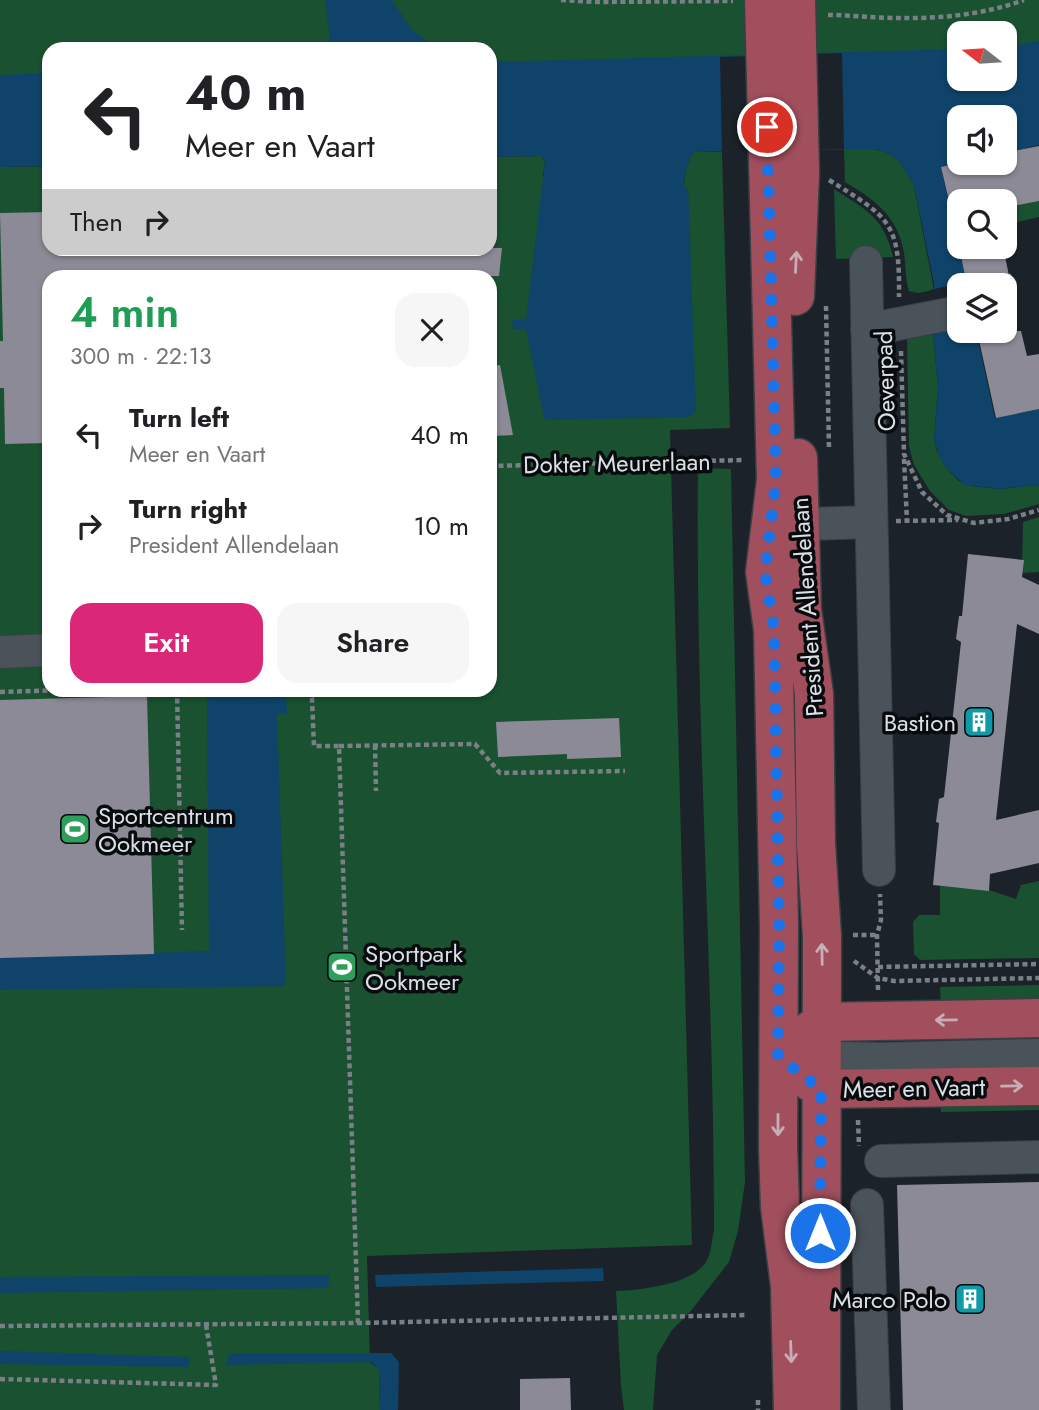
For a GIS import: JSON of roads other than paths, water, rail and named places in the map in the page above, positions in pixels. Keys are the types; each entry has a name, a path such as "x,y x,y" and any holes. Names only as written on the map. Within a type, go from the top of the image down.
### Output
{"main road":[{"name":"President Allendelaan","path":"764,0 781,55 795,158 795,280 785,524 802,610 814,694 816,844 823,959 821,1410"},
{"name":"President Allendelaan","path":"781,55 806,8"},
{"name":"President Allendelaan","path":"785,524 765,572 774,630 780,1207 789,1286 793,1410"},
{"path":"778,1057 794,1042 822,1056 1039,1018"},
{"name":"Meer en Vaart","path":"778,1057 822,1056 1039,1086"}],"street":[{"path":"866,262 880,877"},
{"path":"867,330 947,314"},
{"path":"785,524 871,522"},
{"path":"0,652 42,650"},
{"path":"822,1056 1039,1055"},
{"path":"881,1161 1039,1157"},
{"path":"867,1205 874,1410"}],"water":[{"path":"325,0 392,0 411,29 429,42 330,42"},
{"path":"1039,41 1039,145 1017,150 1017,105 947,105 947,166 941,167 947,194 947,259 961,259 964,273 947,273 947,343 979,343 995,418 1039,409 1039,485 999,489 965,485 947,469 940,458 934,440 938,387 933,332 934,284 914,186 900,162 890,154 876,149 694,152 686,168 684,187 688,187 696,412 687,417 544,418 526,329 513,329 512,320 526,319 545,162 541,156 497,157 497,62 947,49 947,91 1017,91 1017,46"},
{"path":"42,73 42,166 0,167 0,75"},
{"path":"286,697 287,713 277,714 286,986 0,990 0,957 209,951 207,698"},
{"path":"603,1268 604,1281 376,1287 375,1275"},
{"path":"329,1275 328,1288 0,1293 0,1277"},
{"path":"0,1351 190,1359 188,1367 0,1364"},
{"path":"391,1353 399,1362 398,1410 380,1410 379,1369 371,1362 226,1365 229,1354"}],"place":[{"name":"Bastion","path":"979,722"},
{"name":"Sportcentrum Ookmeer","path":"75,829"},
{"name":"Sportpark Ookmeer","path":"342,967"},
{"name":"Marco Polo","path":"970,1299"}]}
